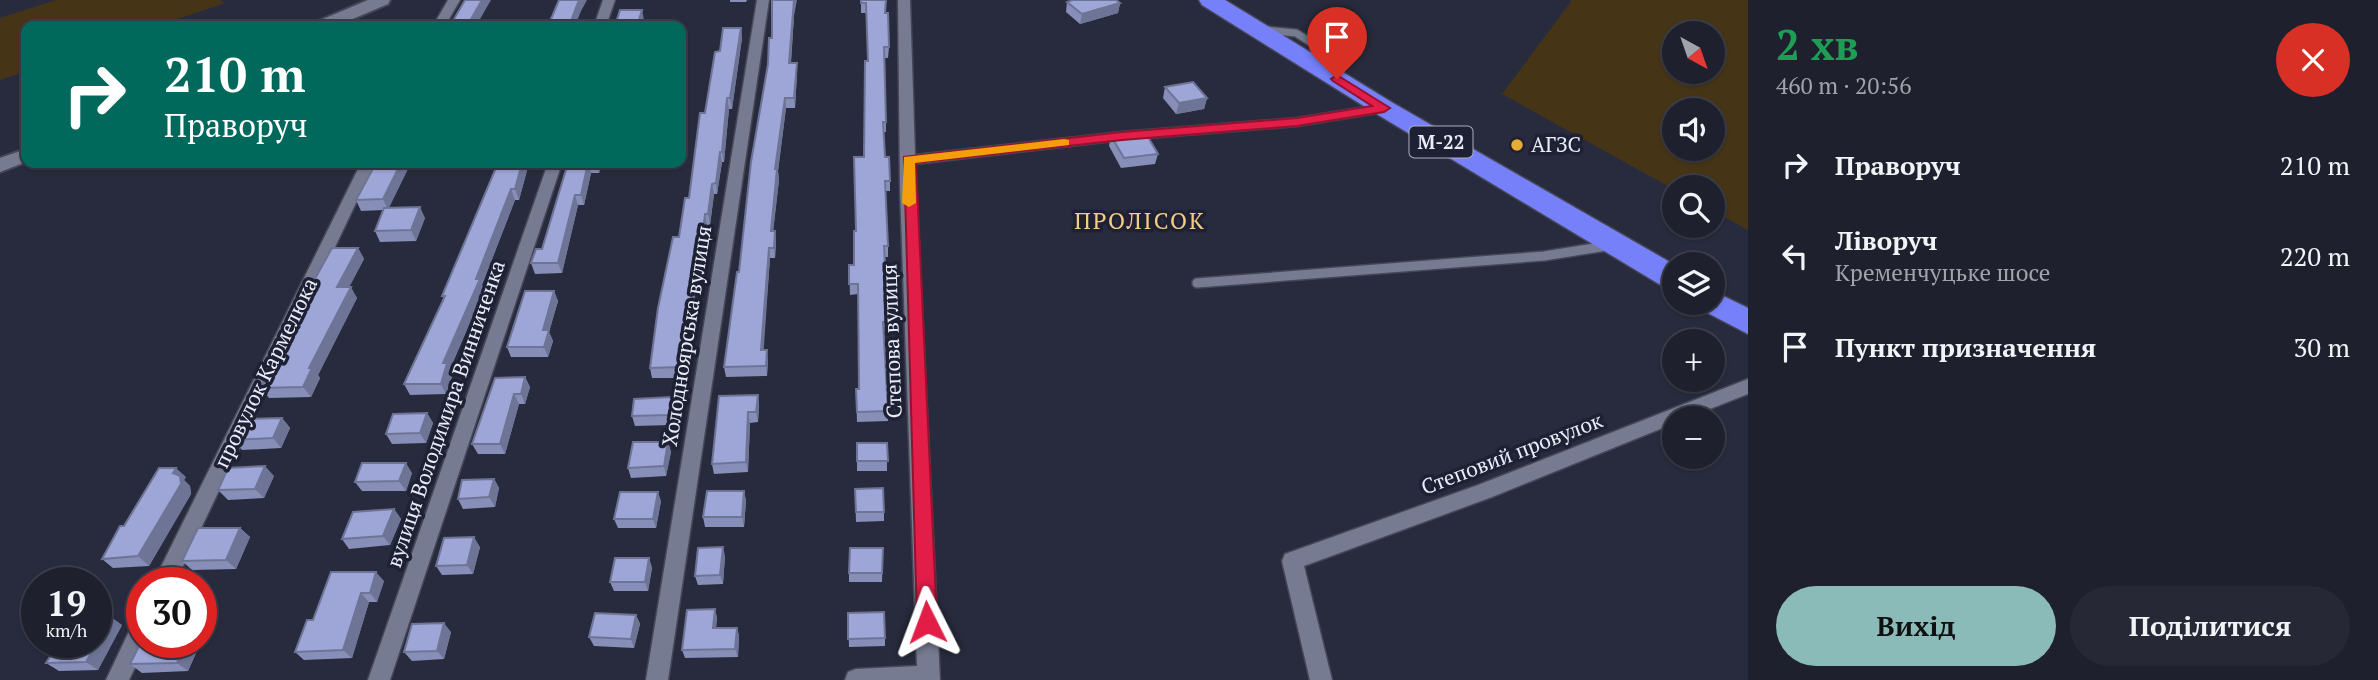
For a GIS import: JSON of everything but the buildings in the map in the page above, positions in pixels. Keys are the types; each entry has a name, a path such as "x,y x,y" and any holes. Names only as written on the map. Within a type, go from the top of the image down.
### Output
{"highway":[{"name":"М-22","path":"1210,0 1384,108 1662,272"},
{"path":"1725,309 1748,322"}],"street":[{"path":"334,21 382,0"},
{"path":"442,21 454,0"},
{"path":"602,21 609,0"},
{"name":"Холодноярська вулиця","path":"657,680 763,0"},
{"name":"Степова вулиця","path":"904,0 929,678"},
{"path":"909,160 1122,136 1297,122 1384,108"},
{"path":"0,165 21,157"},
{"name":"провулок Кармелюка","path":"172,567 366,168"},
{"name":"вулиця Володимира Винниченка","path":"379,680 553,168"},
{"name":"Степовий провулок","path":"1321,680 1292,561 1485,491 1748,386"},
{"path":"117,680 128,658"},
{"path":"856,680 929,678"}],"lane":[{"path":"1197,283 1544,256 1615,245"}],"shaded area":[{"path":"56,0 219,0 225,3 172,21 21,21 21,73 0,80 0,18"},
{"path":"1572,0 1748,0 1748,230 1725,218 1725,175 1662,175 1662,183 1502,94"}],"slow traffic":[{"path":"909,203 909,160 1064,143"}],"place":[{"name":"АГЗС","path":"1517,145"}],"district":[{"name":"ПРОЛІСОК","path":"1140,221"}],"route":[{"path":"927,622 908,189 909,160 1122,136 1297,122 1384,108 1337,79"}]}
